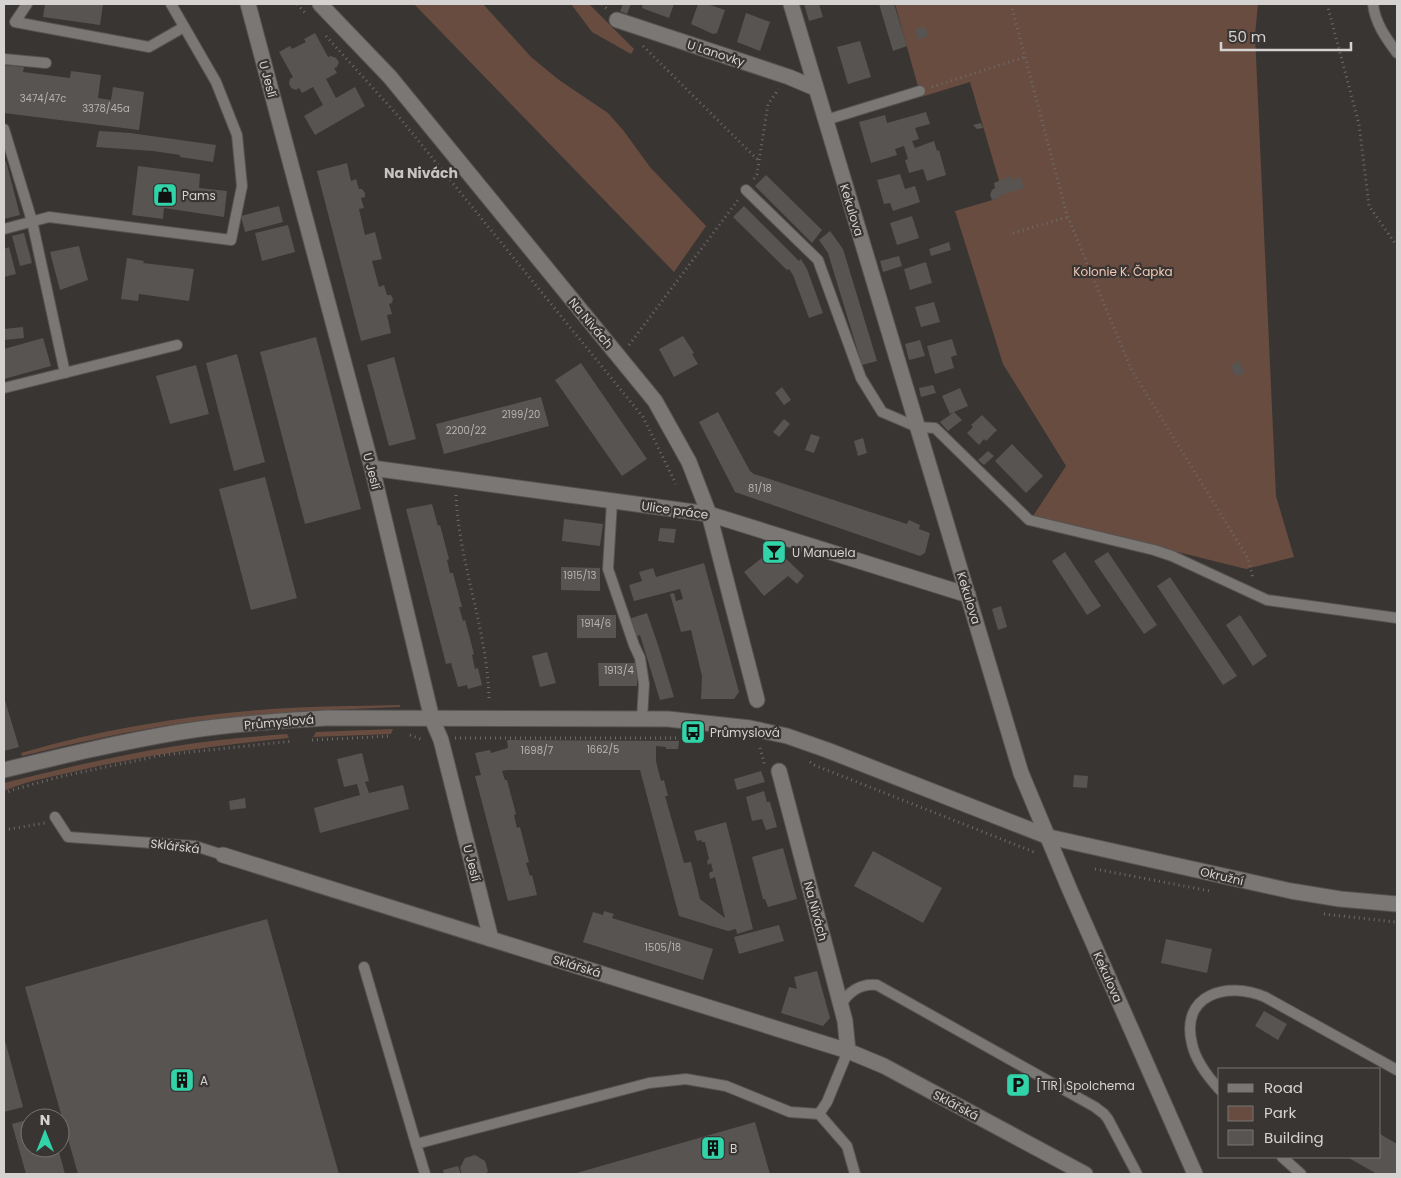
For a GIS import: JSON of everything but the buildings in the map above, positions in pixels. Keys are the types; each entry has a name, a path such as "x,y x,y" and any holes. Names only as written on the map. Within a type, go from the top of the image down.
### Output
{"street":[{"name":"U Jeslí","path":"248,4 372,468 432,719 441,740 491,939"},
{"name":"Na Nivách","path":"320,4 390,77 655,402 689,462 709,514 757,700"},
{"name":"Kekulova","path":"791,4 1021,773 1073,897 1195,1174"},
{"name":"U Lanovky","path":"617,20 789,77 815,88"},
{"name":"Ulice práce","path":"372,468 709,514 968,595"},
{"name":"Průmyslová","path":"4,770 102,746 181,732 328,718 668,719 750,728 787,736 1048,837"},
{"name":"Na Nivách","path":"779,771 841,1006 847,1032 848,1051"},
{"name":"Okružní","path":"1048,837 1291,891 1340,899 1397,904"},
{"name":"Sklářská","path":"223,854 848,1051 884,1066 1085,1174"}],"lane":[{"path":"27,4 15,22 149,47 184,27"},
{"path":"4,229 49,217 231,240 242,186 237,135 216,82 171,4"},
{"path":"1373,4 1374,14 1384,35 1397,53"},
{"path":"4,59 46,63"},
{"path":"826,120 920,91"},
{"path":"4,129 32,221 65,373"},
{"path":"746,190 818,260 861,378 882,412 917,427 935,428 1030,520 1172,556 1267,600 1397,618"},
{"path":"4,388 177,345"},
{"path":"612,501 608,569 640,658 644,684 642,719"},
{"name":"Sklářská","path":"56,819 68,837 195,846 223,854"},
{"path":"364,967 425,1174"},
{"path":"841,1006 845,998 853,991 865,985 877,985 1086,1102 1104,1114 1137,1174"},
{"path":"1218,1087 1198,1061 1192,1045 1190,1032 1196,1009 1203,1000 1213,993 1227,990 1253,992 1265,997 1397,1070"},
{"path":"818,1114 827,1102 848,1051"},
{"path":"416,1144 649,1083 686,1079 726,1086 790,1112 818,1114 847,1146 855,1174"},
{"path":"1283,1158 1302,1174"}],"path":[{"path":"297,4 310,18"},
{"path":"602,4 617,20"},
{"path":"1011,4 1068,216 1131,369 1248,558 1252,570 1255,595"},
{"path":"1327,4 1359,124 1369,206 1397,246"},
{"path":"322,32 400,117 643,417 676,484"},
{"path":"637,40 759,162"},
{"path":"920,91 1024,57"},
{"path":"620,357 757,174 768,104 781,87"},
{"path":"1013,233 1068,216"},
{"path":"456,492 457,515 463,553 481,629 489,678 489,701"},
{"path":"402,736 410,735 429,740"},
{"path":"312,740 393,736"},
{"path":"453,738 679,738"},
{"path":"4,794 63,776 163,755 293,741"},
{"path":"805,758 814,765 1034,852"},
{"path":"4,830 56,819"}],"green space":[{"path":"414,4 483,4 531,57 559,80 608,113 650,167 706,226 674,272"},
{"path":"571,4 589,4 634,49 631,54 592,32"},
{"name":"Kolonie K. Čapka","path":"895,4 1258,4 1255,35 1276,496 1294,557 1246,569 1033,516 1066,466 1003,364 955,211 999,198 1003,194 970,82 921,97"},
{"path":"400,705 400,707 291,712 210,720 163,726 22,756 21,753 82,737 176,719 287,708"},
{"path":"393,729 391,734 313,737 316,732"},
{"path":"287,734 289,738 185,751 107,764 32,781 4,791 4,783 133,754 204,742"}],"place":[{"name":"Pams","path":"165,195"},
{"name":"U Manuela","path":"774,552"},
{"name":"Průmyslová","path":"693,732"},
{"name":"A","path":"182,1080"},
{"name":"[TIR] Spolchema","path":"1018,1085"},
{"name":"B","path":"713,1148"}],"district":[{"name":"Na Nivách","path":"421,173"}]}
